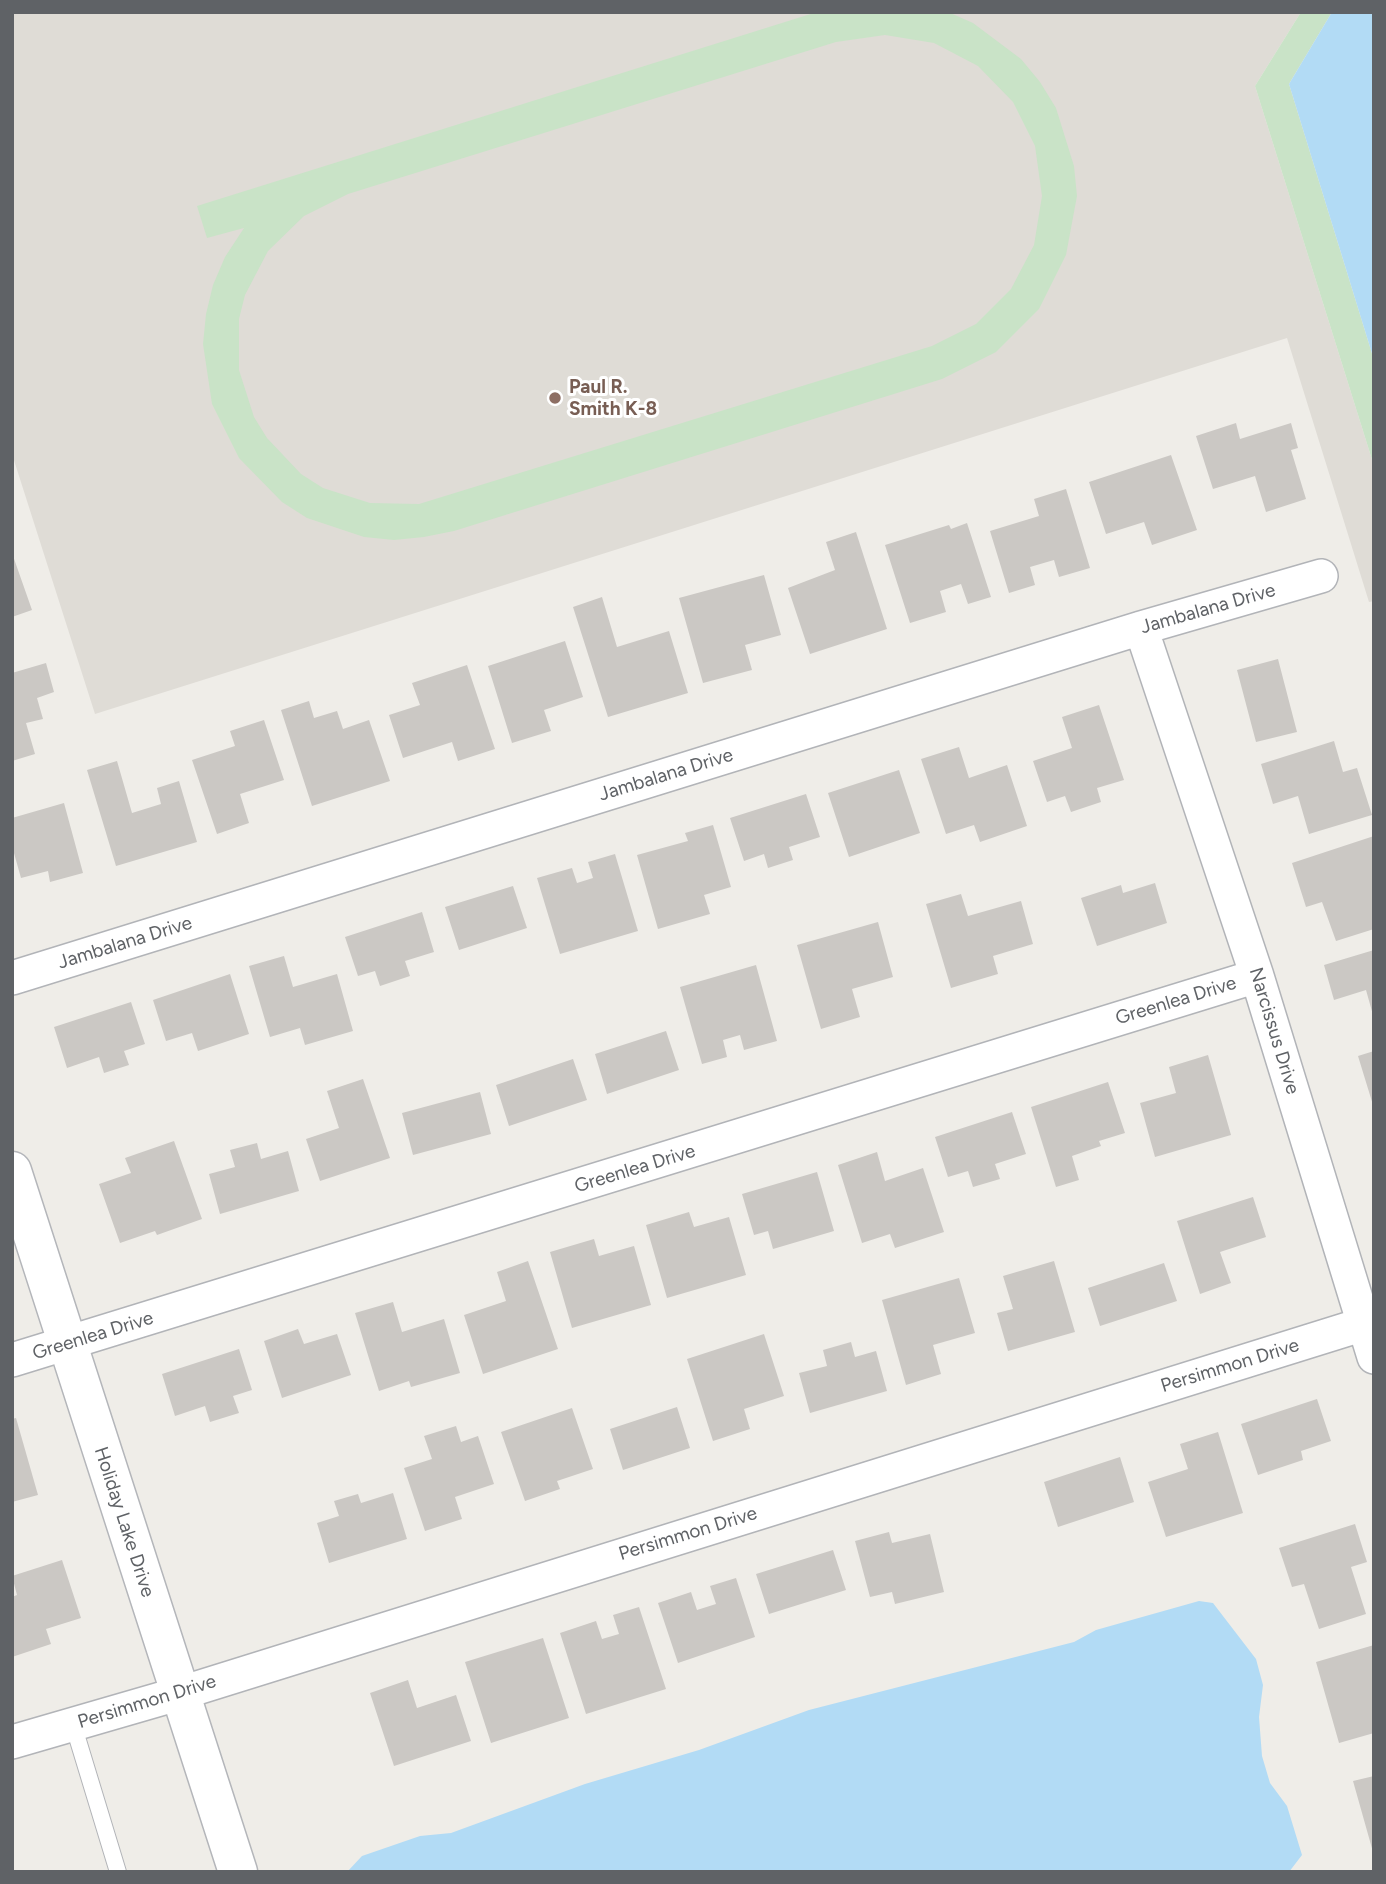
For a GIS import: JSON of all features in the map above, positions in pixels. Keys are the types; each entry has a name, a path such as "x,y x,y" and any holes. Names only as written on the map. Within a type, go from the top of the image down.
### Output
{"street":[{"name":"Jambalana Drive","path":"12,978 1141,628 1321,576"},
{"name":"Narcissus Drive","path":"1141,628 1257,976 1374,1357"},
{"name":"Greenlea Drive","path":"12,1360 1257,976"},
{"name":"Holiday Lake Drive","path":"12,1171 238,1872"},
{"name":"Persimmon Drive","path":"12,1742 181,1693 1364,1324"}],"lane":[{"path":"73,1724 118,1872"}],"shaded area":[{"name":"Paul R. Smith K-8","path":"12,12 1301,12 1255,86 1374,466 1374,601 1369,602 1287,338 95,714 12,454"}],"green space":[{"path":"817,12 948,12 973,23 1021,59 1056,108 1074,166 1077,196 1066,255 1039,309 996,352 942,379 454,531 394,540 364,537 307,518 282,502 239,458 212,404 203,344 213,285 225,257 244,228 207,238 197,206","holes":["885,35 934,43 978,66 1013,102 1035,146 1042,196 1034,245 1011,289 976,324 932,346 419,504 370,503 323,488 301,474 267,438 254,417 239,370 239,319 245,295 268,251 304,216 348,194 836,42"]},
{"path":"1301,12 1332,12 1289,84 1374,360 1374,466 1255,86"}],"water":[{"path":"1332,12 1374,12 1374,360 1289,84"},
{"path":"1199,1601 1213,1603 1256,1659 1263,1685 1259,1717 1262,1756 1270,1783 1287,1806 1302,1855 1289,1872 347,1872 362,1856 420,1836 451,1833 585,1784 699,1750 809,1710 1074,1642 1096,1630"}],"building":[{"path":"1236,423 1240,439 1291,423 1298,448 1291,450 1306,499 1266,512 1255,476 1213,489 1196,436"},
{"path":"1171,455 1197,530 1152,545 1144,522 1106,534 1089,482"},
{"path":"1066,489 1090,568 1059,577 1054,560 1030,567 1035,585 1009,593 990,531 1039,516 1034,499"},
{"path":"967,523 991,597 968,604 961,584 940,591 946,612 910,623 885,545 949,525 951,529"},
{"path":"856,532 887,629 810,654 788,588 835,570 826,542"},
{"path":"12,553 32,610 12,617"},
{"path":"764,575 781,635 745,645 752,670 703,683 679,598"},
{"path":"602,597 617,647 669,631 688,693 608,717 573,607"},
{"path":"565,641 583,697 544,710 551,731 512,743 488,666"},
{"path":"1278,659 1297,732 1256,742 1237,670"},
{"path":"46,663 54,692 37,698 43,719 26,723 35,754 12,761 12,673"},
{"path":"467,665 495,749 458,761 452,742 403,758 389,715 420,705 412,683"},
{"path":"309,701 314,718 337,711 343,729 369,720 390,781 312,806 281,710"},
{"path":"1099,705 1124,780 1097,788 1101,802 1071,812 1065,796 1047,802 1033,761 1072,748 1062,717"},
{"path":"264,720 284,780 240,794 249,823 217,834 192,760 235,746 230,731"},
{"path":"1334,741 1343,772 1357,768 1372,815 1309,834 1298,796 1273,804 1261,764"},
{"path":"959,747 969,778 1007,765 1027,826 980,842 974,825 946,834 921,759"},
{"path":"117,761 132,813 161,804 157,788 179,781 197,842 116,866 87,770"},
{"path":"899,770 920,833 849,857 828,793"},
{"path":"806,794 820,837 789,847 793,860 768,868 764,854 744,861 730,818"},
{"path":"64,803 83,873 50,882 48,871 21,878 12,846 12,818"},
{"path":"713,825 731,887 704,895 710,914 658,929 637,855 688,841 685,833"},
{"path":"1374,836 1374,929 1336,941 1322,902 1306,907 1292,863"},
{"path":"615,854 638,931 560,954 537,878 572,868 577,883 593,878 588,862"},
{"path":"1155,883 1167,923 1097,946 1081,898 1121,885 1123,893"},
{"path":"513,886 527,928 459,950 445,907"},
{"path":"961,894 968,916 1021,901 1033,944 993,956 998,974 951,988 926,904"},
{"path":"422,912 434,952 405,961 410,976 380,986 375,971 358,976 345,937"},
{"path":"878,922 893,977 852,989 860,1017 821,1029 797,945"},
{"path":"1374,950 1373,1015 1366,990 1334,1000 1324,965"},
{"path":"284,956 293,987 337,974 353,1031 305,1045 300,1028 270,1037 249,966"},
{"path":"756,965 777,1041 744,1050 740,1035 723,1040 727,1057 702,1064 680,987"},
{"path":"230,974 249,1034 198,1051 192,1033 166,1041 153,1000"},
{"path":"131,1002 145,1044 124,1051 129,1065 104,1073 99,1057 67,1068 54,1027"},
{"path":"666,1031 679,1070 607,1094 595,1054"},
{"path":"1374,1051 1374,1105 1373,1105 1358,1056"},
{"path":"1208,1055 1231,1135 1155,1157 1140,1103 1176,1093 1169,1067"},
{"path":"573,1059 587,1100 509,1126 496,1085"},
{"path":"363,1079 390,1158 320,1181 306,1139 339,1128 327,1091"},
{"path":"1108,1082 1125,1133 1099,1141 1101,1146 1072,1156 1079,1180 1056,1187 1031,1107"},
{"path":"480,1092 491,1134 413,1155 402,1113"},
{"path":"1012,1112 1026,1154 995,1164 1000,1179 973,1187 968,1171 948,1177 935,1137"},
{"path":"174,1141 202,1219 157,1235 155,1231 120,1243 99,1184 131,1173 125,1158"},
{"path":"257,1143 261,1159 288,1151 299,1191 220,1214 209,1174 235,1167 230,1150"},
{"path":"877,1152 885,1181 923,1168 944,1232 895,1248 890,1234 862,1243 838,1165"},
{"path":"817,1172 834,1231 773,1249 768,1231 754,1235 742,1194"},
{"path":"1253,1197 1266,1237 1220,1252 1231,1283 1200,1294 1177,1221"},
{"path":"689,1212 694,1227 729,1217 746,1275 667,1298 646,1225"},
{"path":"594,1239 599,1256 634,1246 651,1305 572,1328 550,1252"},
{"path":"528,1261 558,1349 483,1374 464,1315 506,1301 497,1272"},
{"path":"1054,1261 1075,1332 1008,1351 997,1313 1013,1309 1003,1276"},
{"path":"1164,1263 1177,1301 1100,1326 1088,1288"},
{"path":"959,1278 975,1333 933,1345 941,1374 906,1385 882,1300"},
{"path":"393,1302 402,1332 444,1319 460,1373 411,1387 409,1381 379,1391 355,1313"},
{"path":"298,1329 304,1344 337,1334 351,1375 282,1398 264,1341"},
{"path":"764,1334 784,1396 744,1409 750,1429 713,1441 687,1359"},
{"path":"851,1342 855,1357 876,1351 887,1391 810,1413 799,1373 827,1366 823,1350"},
{"path":"239,1349 252,1390 233,1396 239,1413 210,1422 205,1406 175,1416 162,1374"},
{"path":"1317,1399 1331,1441 1301,1451 1303,1460 1258,1475 1241,1424"},
{"path":"677,1407 690,1448 623,1470 610,1429"},
{"path":"572,1408 593,1469 557,1481 560,1489 525,1501 501,1432"},
{"path":"16,1418 38,1495 12,1502 12,1419"},
{"path":"456,1426 461,1442 478,1436 494,1484 455,1497 462,1519 425,1531 404,1468 432,1459 424,1436"},
{"path":"1218,1432 1243,1513 1166,1537 1148,1482 1188,1469 1180,1444"},
{"path":"1120,1457 1134,1502 1058,1527 1044,1482"},
{"path":"393,1493 407,1539 329,1563 317,1523 339,1516 334,1501 358,1494 361,1503"},
{"path":"1355,1524 1367,1562 1351,1567 1366,1614 1319,1629 1304,1584 1292,1587 1279,1548"},
{"path":"889,1532 892,1543 930,1534 944,1592 895,1604 892,1592 870,1597 855,1541"},
{"path":"833,1550 846,1590 769,1614 756,1574"},
{"path":"62,1560 81,1618 46,1629 51,1644 12,1657 12,1597 17,1595 12,1576"},
{"path":"736,1578 755,1637 678,1663 658,1603 691,1592 697,1610 716,1604 710,1586"},
{"path":"639,1607 666,1689 586,1714 560,1633 596,1621 602,1639 619,1634 613,1615"},
{"path":"543,1638 569,1718 491,1743 465,1662"},
{"path":"1374,1645 1374,1733 1339,1743 1316,1662"},
{"path":"408,1680 417,1708 456,1695 471,1741 394,1766 370,1693"},
{"path":"1374,1776 1374,1852 1373,1852 1353,1781"}],"place":[{"name":"Paul R. Smith K-8","path":"555,398"}]}
